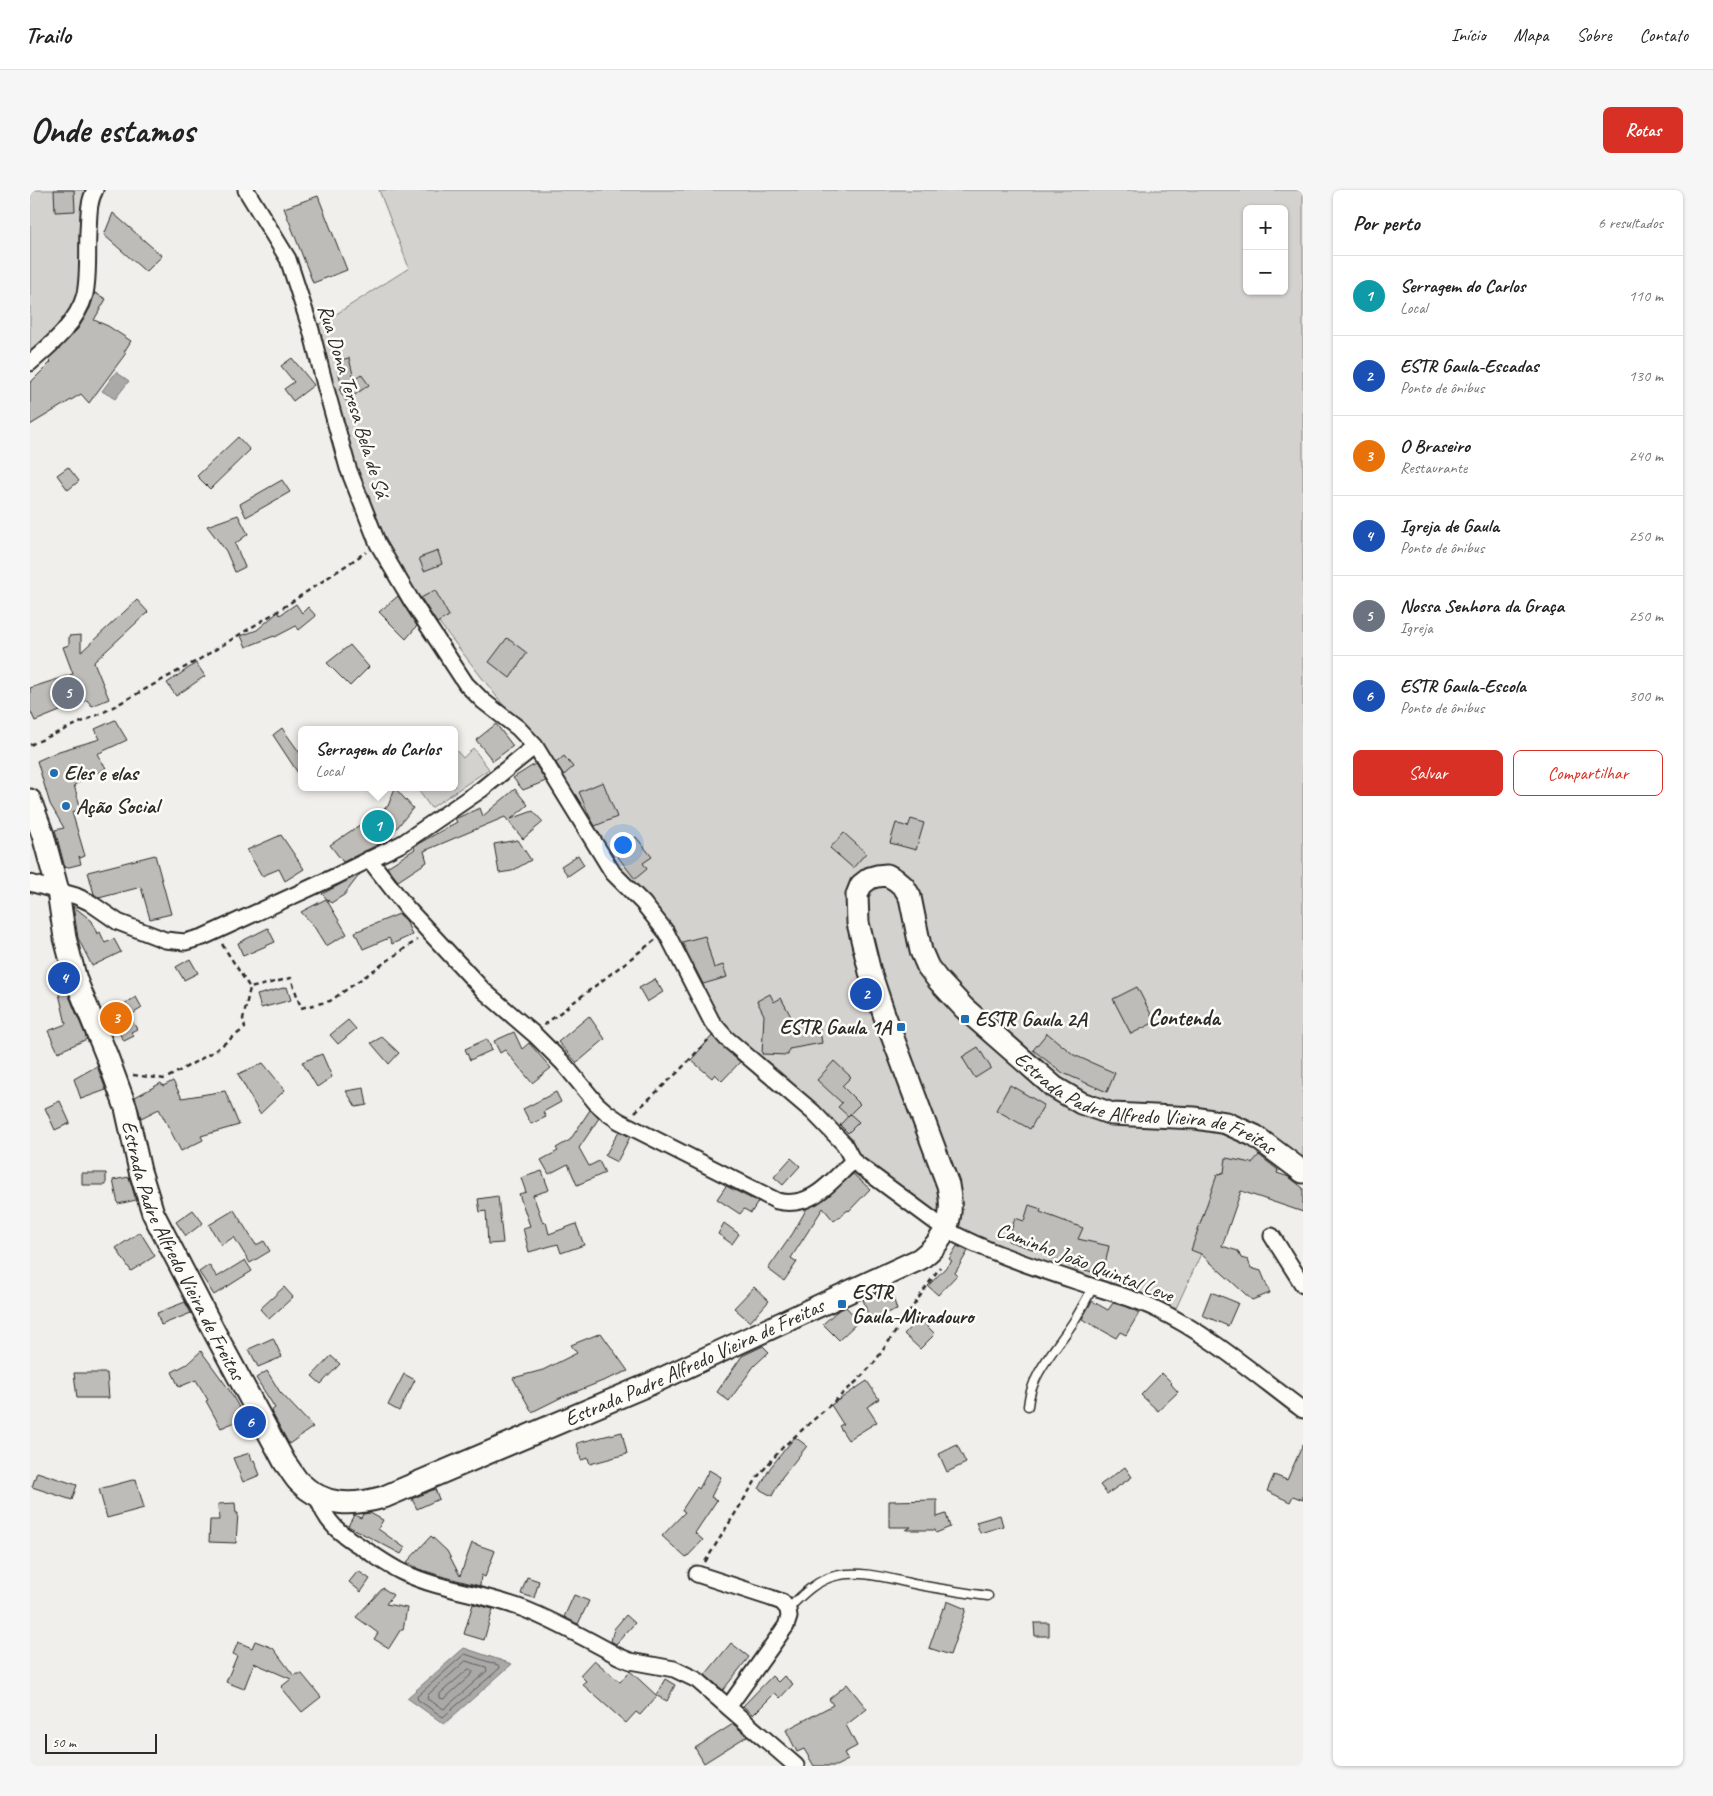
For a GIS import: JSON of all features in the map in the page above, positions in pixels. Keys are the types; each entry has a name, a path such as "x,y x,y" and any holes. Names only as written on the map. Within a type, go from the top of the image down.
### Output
{"main road":[{"name":"Estrada Padre Alfredo Vieira de Freitas","path":"30,800 43,835 58,891 65,938 76,980 126,1108 140,1171 153,1213 216,1335 286,1463 299,1482 317,1495 347,1504 365,1503 384,1497 650,1384 920,1258 937,1245 949,1220 952,1202 948,1185 870,972 858,923 858,895 861,885 870,878 887,876 904,886 910,897 921,951 928,967 964,1008 1054,1088 1081,1103 1112,1114 1195,1118 1226,1123 1256,1136 1303,1172"}],"street":[{"path":"30,363 56,341 78,311 84,295 86,281 90,210 95,190"},
{"name":"Rua Dona Teresa Bela de Sá","path":"246,190 288,259 311,330 324,385 348,468 378,544 411,600 466,684 483,701 518,728 535,746 613,873 643,903 666,932 703,1006 718,1029 726,1038 813,1112 844,1144 853,1161 945,1230"},
{"path":"30,883 76,896 89,902 118,922 165,940 185,942 203,938 403,843 482,789 535,746"},
{"path":"369,859 407,908 484,991 533,1033 563,1063 606,1112 623,1123 777,1201 789,1203 802,1202 815,1195 853,1161"},
{"name":"Caminho João Quintal Leve","path":"945,1230 960,1238 1010,1257 1134,1300 1172,1317 1223,1350 1303,1410"},
{"path":"1272,1236 1303,1285"},
{"path":"317,1495 324,1515 336,1530 401,1572 529,1611 624,1658 674,1669 698,1680 796,1766"},
{"path":"698,1574 782,1602 788,1609 789,1617 786,1626 729,1706"}],"lane":[{"path":"1028,1406 1029,1394 1035,1379 1074,1320 1093,1287"},
{"path":"788,1609 806,1591 820,1581 836,1575 862,1574 988,1596"}],"path":[{"path":"30,745 104,712 200,659 278,611 378,544"},
{"path":"250,988 291,978 300,1008 330,1001 429,931"},
{"path":"533,1033 666,932"},
{"path":"129,1074 165,1079 213,1052 245,1028 243,1020 250,988 214,933"},
{"path":"623,1123 678,1072 718,1029"},
{"path":"698,1574 759,1474 783,1447 858,1382 874,1363 944,1261"}],"shaded area":[{"path":"30,190 95,190 84,295 30,363"},
{"path":"379,190 1303,190 1303,1175 1296,1166 1233,1184 1172,1317 945,1229 726,1038 535,746 378,544 311,330 409,268"},
{"path":"473,748 489,769 458,790 458,752 463,758"},
{"path":"419,791 456,791 431,808"}],"water":[{"path":"116,372 129,381 115,399 102,391"},
{"path":"464,1648 512,1664 444,1724 407,1698"}],"building":[{"path":"54,190 74,190 75,211 55,212"},
{"path":"318,196 347,270 313,283 284,208"},
{"path":"113,213 162,256 146,272 104,235"},
{"path":"95,293 106,299 94,320 108,326 131,341 124,352 126,353 89,403 81,394 30,425 30,383 51,362 48,359 78,329 90,308"},
{"path":"292,358 314,385 293,401 284,389 294,382 281,366"},
{"path":"349,358 354,379 361,374 369,385 346,401 339,389 342,387 336,361"},
{"path":"238,437 250,450 210,489 197,476"},
{"path":"68,467 79,481 68,490 57,475"},
{"path":"282,480 290,492 246,517 240,504"},
{"path":"238,515 248,534 235,544 245,567 235,572 226,551 207,526"},
{"path":"438,551 442,564 424,571 419,558"},
{"path":"435,590 449,616 437,623 421,598"},
{"path":"398,596 417,626 406,639 379,612"},
{"path":"137,600 148,612 94,662 109,699 92,706 87,700 35,721 30,710 30,688 73,674 63,647 69,645 69,636 81,635 81,652"},
{"path":"296,604 302,613 308,607 316,616 299,630 296,626 275,637 246,647 241,636 257,630 278,612 280,615"},
{"path":"507,638 527,653 510,678 489,662"},
{"path":"350,645 369,667 350,686 327,663"},
{"path":"196,663 205,676 176,696 167,683"},
{"path":"115,720 127,740 97,754 106,768 74,785 81,809 72,812 85,856 80,858 79,856 81,864 65,868 55,830 64,828 50,804 37,761 59,751 100,739 95,729"},
{"path":"496,724 513,746 493,761 476,740"},
{"path":"282,728 298,750 298,773 273,735"},
{"path":"564,756 573,767 564,775 556,763"},
{"path":"535,764 546,781 523,790 513,778"},
{"path":"603,782 617,817 595,826 579,792"},
{"path":"515,789 528,805 511,819 533,811 543,822 523,839 505,817 424,851 427,862 398,881 387,867 415,849 416,845 457,822 455,819 480,808 483,816"},
{"path":"394,791 398,791 413,808 387,840 343,862 330,845 388,806"},
{"path":"911,819 924,823 916,850 890,843 896,823 908,827"},
{"path":"844,833 866,853 853,868 830,848"},
{"path":"281,835 304,869 285,881 279,869 262,876 247,850"},
{"path":"636,837 652,857 643,863 647,869 635,879 615,853"},
{"path":"518,840 531,860 512,871 499,873 494,844"},
{"path":"155,855 171,914 150,919 141,887 99,898 94,894 88,872"},
{"path":"578,855 584,865 568,876 561,866"},
{"path":"360,874 344,895 331,903 322,894"},
{"path":"326,899 347,934 326,946 313,925 301,912"},
{"path":"73,906 92,921 97,934 100,932 105,943 114,939 121,952 92,966 78,938"},
{"path":"399,914 406,920 412,935 392,944 389,938 363,949 355,932"},
{"path":"268,928 275,942 243,956 238,943"},
{"path":"705,936 714,968 723,965 727,977 703,984 682,942"},
{"path":"190,959 198,973 184,980 176,967"},
{"path":"655,979 663,992 647,1002 639,988"},
{"path":"64,984 87,1039 58,1052 48,1031 66,1024 57,985"},
{"path":"287,987 291,1000 261,1008 257,995"},
{"path":"1137,987 1155,1022 1131,1034 1113,999"},
{"path":"770,994 774,1002 781,998 795,1024 818,1019 822,1043 789,1049 788,1055 762,1054 764,1015 757,1001"},
{"path":"136,997 142,1008 129,1016 137,1029 131,1032 134,1036 124,1041 114,1025 109,1028 104,1016 114,1006 116,1009"},
{"path":"589,1016 605,1039 577,1063 558,1042"},
{"path":"348,1020 356,1029 338,1044 330,1035"},
{"path":"514,1032 522,1049 529,1043 551,1068 532,1083 505,1050 500,1053 494,1041"},
{"path":"1047,1033 1074,1055 1115,1073 1107,1092 1063,1073 1033,1050"},
{"path":"712,1036 740,1062 722,1081 715,1074 712,1078 691,1060"},
{"path":"382,1037 399,1053 389,1064 371,1043"},
{"path":"487,1039 492,1050 470,1060 465,1049"},
{"path":"978,1047 991,1068 975,1078 962,1057"},
{"path":"322,1054 332,1077 317,1087 302,1062"},
{"path":"834,1061 851,1077 842,1086 860,1104 848,1116 838,1107 842,1103 817,1080"},
{"path":"263,1063 285,1090 260,1114 238,1074"},
{"path":"97,1066 106,1090 81,1099 74,1079"},
{"path":"173,1081 182,1098 225,1091 239,1125 201,1136 203,1140 181,1151 159,1109 141,1118 135,1097 161,1083 163,1086"},
{"path":"1010,1085 1044,1105 1030,1129 996,1110"},
{"path":"364,1088 367,1105 356,1107 346,1091"},
{"path":"556,1092 561,1102 543,1112 546,1117 531,1124 523,1109"},
{"path":"60,1101 70,1123 55,1130 45,1108"},
{"path":"590,1110 599,1118 579,1148 589,1166 599,1161 605,1173 577,1185 568,1164 549,1174 541,1160 558,1151 556,1148 570,1140"},
{"path":"850,1114 859,1122 848,1133 840,1125"},
{"path":"619,1131 630,1137 617,1162 605,1156"},
{"path":"1259,1155 1278,1170 1277,1173 1289,1177 1303,1188 1303,1212 1241,1191 1222,1246 1238,1251 1241,1258 1248,1260 1251,1268 1261,1271 1270,1293 1252,1300 1201,1254 1191,1250 1217,1175 1224,1172 1226,1158 1252,1163"},
{"path":"791,1158 800,1166 783,1185 774,1177"},
{"path":"542,1171 549,1190 533,1195 543,1223 546,1222 549,1234 576,1224 584,1245 561,1253 558,1244 529,1252 523,1228 530,1226 519,1194 526,1192 521,1178"},
{"path":"82,1173 106,1173 106,1185 82,1185"},
{"path":"853,1174 870,1189 849,1211 834,1221 823,1208 791,1258 797,1262 784,1281 768,1269 793,1233 807,1208 825,1199"},
{"path":"129,1177 136,1200 118,1204 113,1180"},
{"path":"726,1186 758,1202 751,1213 744,1209 740,1214 717,1199"},
{"path":"498,1196 503,1243 488,1244 486,1211 480,1212 478,1199"},
{"path":"1029,1205 1041,1209 1040,1212 1083,1228 1078,1239 1109,1246 1103,1274 1074,1268 1046,1256 1047,1254 1008,1241 1015,1218 1024,1221"},
{"path":"193,1210 203,1223 186,1236 176,1222"},
{"path":"234,1210 256,1245 264,1241 270,1251 250,1263 234,1237 221,1245 209,1225"},
{"path":"724,1223 739,1234 732,1244 718,1234"},
{"path":"140,1232 155,1256 131,1271 116,1248"},
{"path":"957,1246 968,1251 955,1273 957,1275 938,1295 928,1286 952,1261 949,1259"},
{"path":"245,1260 252,1271 214,1295 199,1272 209,1265 217,1277"},
{"path":"284,1287 293,1297 269,1319 260,1309"},
{"path":"754,1287 769,1301 750,1322 734,1308"},
{"path":"890,1287 897,1310 869,1318 863,1299"},
{"path":"1211,1292 1238,1303 1228,1326 1202,1315"},
{"path":"1092,1301 1108,1310 1113,1303 1139,1313 1126,1335 1120,1332 1116,1338 1082,1319"},
{"path":"185,1302 191,1313 161,1325 157,1313"},
{"path":"846,1307 859,1321 839,1340 823,1324 836,1312"},
{"path":"919,1318 935,1334 920,1349 904,1334"},
{"path":"601,1333 628,1371 560,1398 532,1412 513,1378 543,1370 577,1353 571,1345"},
{"path":"273,1338 282,1357 258,1367 249,1349"},
{"path":"763,1346 769,1352 754,1366 729,1401 717,1392 742,1356"},
{"path":"201,1351 228,1388 245,1418 221,1428 196,1380 179,1387 172,1372 187,1364"},
{"path":"331,1356 340,1364 321,1384 312,1376"},
{"path":"267,1371 280,1392 313,1427 289,1444 271,1411 275,1408 256,1378"},
{"path":"74,1373 107,1373 109,1398 77,1398"},
{"path":"1162,1373 1178,1392 1158,1411 1141,1395"},
{"path":"404,1374 415,1380 399,1411 388,1405"},
{"path":"867,1381 879,1399 867,1407 877,1422 848,1440 839,1426 843,1424 831,1405"},
{"path":"622,1432 627,1454 590,1464 588,1458 581,1460 577,1443"},
{"path":"795,1437 807,1446 782,1477 772,1496 759,1489 770,1468"},
{"path":"1303,1444 1303,1500 1293,1496 1290,1502 1267,1491 1274,1475 1287,1480"},
{"path":"957,1445 966,1463 947,1472 939,1454"},
{"path":"250,1453 260,1475 243,1482 233,1458"},
{"path":"1125,1467 1132,1477 1107,1494 1100,1485"},
{"path":"709,1470 721,1477 711,1497 717,1500 695,1533 703,1540 686,1558 662,1536 685,1512 682,1510 697,1487 699,1489"},
{"path":"37,1472 77,1485 72,1500 32,1487"},
{"path":"136,1479 144,1508 107,1518 99,1489"},
{"path":"435,1489 439,1499 417,1509 412,1499"},
{"path":"937,1500 937,1517 946,1514 950,1527 936,1533 935,1530 906,1530 911,1527 889,1527 889,1501"},
{"path":"235,1503 236,1513 238,1513 236,1543 209,1542 210,1520 219,1520 218,1504"},
{"path":"370,1513 383,1520 378,1529 405,1548 401,1554 348,1526 354,1515 361,1518 363,1514"},
{"path":"1000,1515 1003,1526 980,1533 976,1522"},
{"path":"431,1536 447,1551 460,1576 472,1543 495,1551 485,1577 481,1575 480,1586 419,1569 407,1562"},
{"path":"358,1571 370,1579 361,1592 349,1582"},
{"path":"527,1577 539,1581 534,1598 521,1594"},
{"path":"383,1588 393,1595 386,1604 407,1608 403,1630 401,1629 389,1648 374,1639 378,1633 356,1617"},
{"path":"574,1595 589,1601 578,1624 564,1617"},
{"path":"947,1601 966,1609 950,1655 929,1648"},
{"path":"473,1604 493,1609 484,1640 464,1634"},
{"path":"626,1615 635,1623 616,1644 611,1641 614,1629"},
{"path":"1034,1623 1049,1623 1049,1636 1035,1636"},
{"path":"255,1641 273,1648 294,1676 302,1674 321,1697 302,1712 281,1687 291,1679 254,1663 244,1689 226,1682 237,1656 233,1654 238,1642 252,1648"},
{"path":"731,1643 749,1657 723,1690 705,1675"},
{"path":"594,1660 620,1682 630,1671 656,1695 665,1679 675,1685 667,1701 657,1696 640,1715 636,1712 626,1723 582,1684 586,1681 580,1675"},
{"path":"772,1676 778,1682 784,1676 793,1684 780,1698 775,1693 753,1715 743,1706"},
{"path":"847,1684 867,1709 846,1725 857,1746 844,1753 848,1760 836,1766 814,1766 804,1749 797,1752 786,1730 833,1705 829,1699"},
{"path":"733,1724 747,1736 704,1763 695,1748"}],"place":[{"name":"Nossa Senhora da Graça","path":"68,693"},
{"name":"Eles e elas","path":"54,773"},
{"name":"Ação Social","path":"66,806"},
{"name":"Serragem do Carlos","path":"378,826"},
{"name":"Igreja de Gaula","path":"64,978"},
{"name":"ESTR Gaula-Escadas","path":"866,994"},
{"name":"O Braseiro","path":"116,1018"},
{"name":"ESTR Gaula 2A","path":"965,1019"},
{"name":"ESTR Gaula 1A","path":"901,1027"},
{"name":"ESTR Gaula-Miradouro","path":"842,1304"},
{"name":"ESTR Gaula-Escola","path":"250,1422"}],"district":[{"name":"Contenda","path":"1184,1017"}]}
